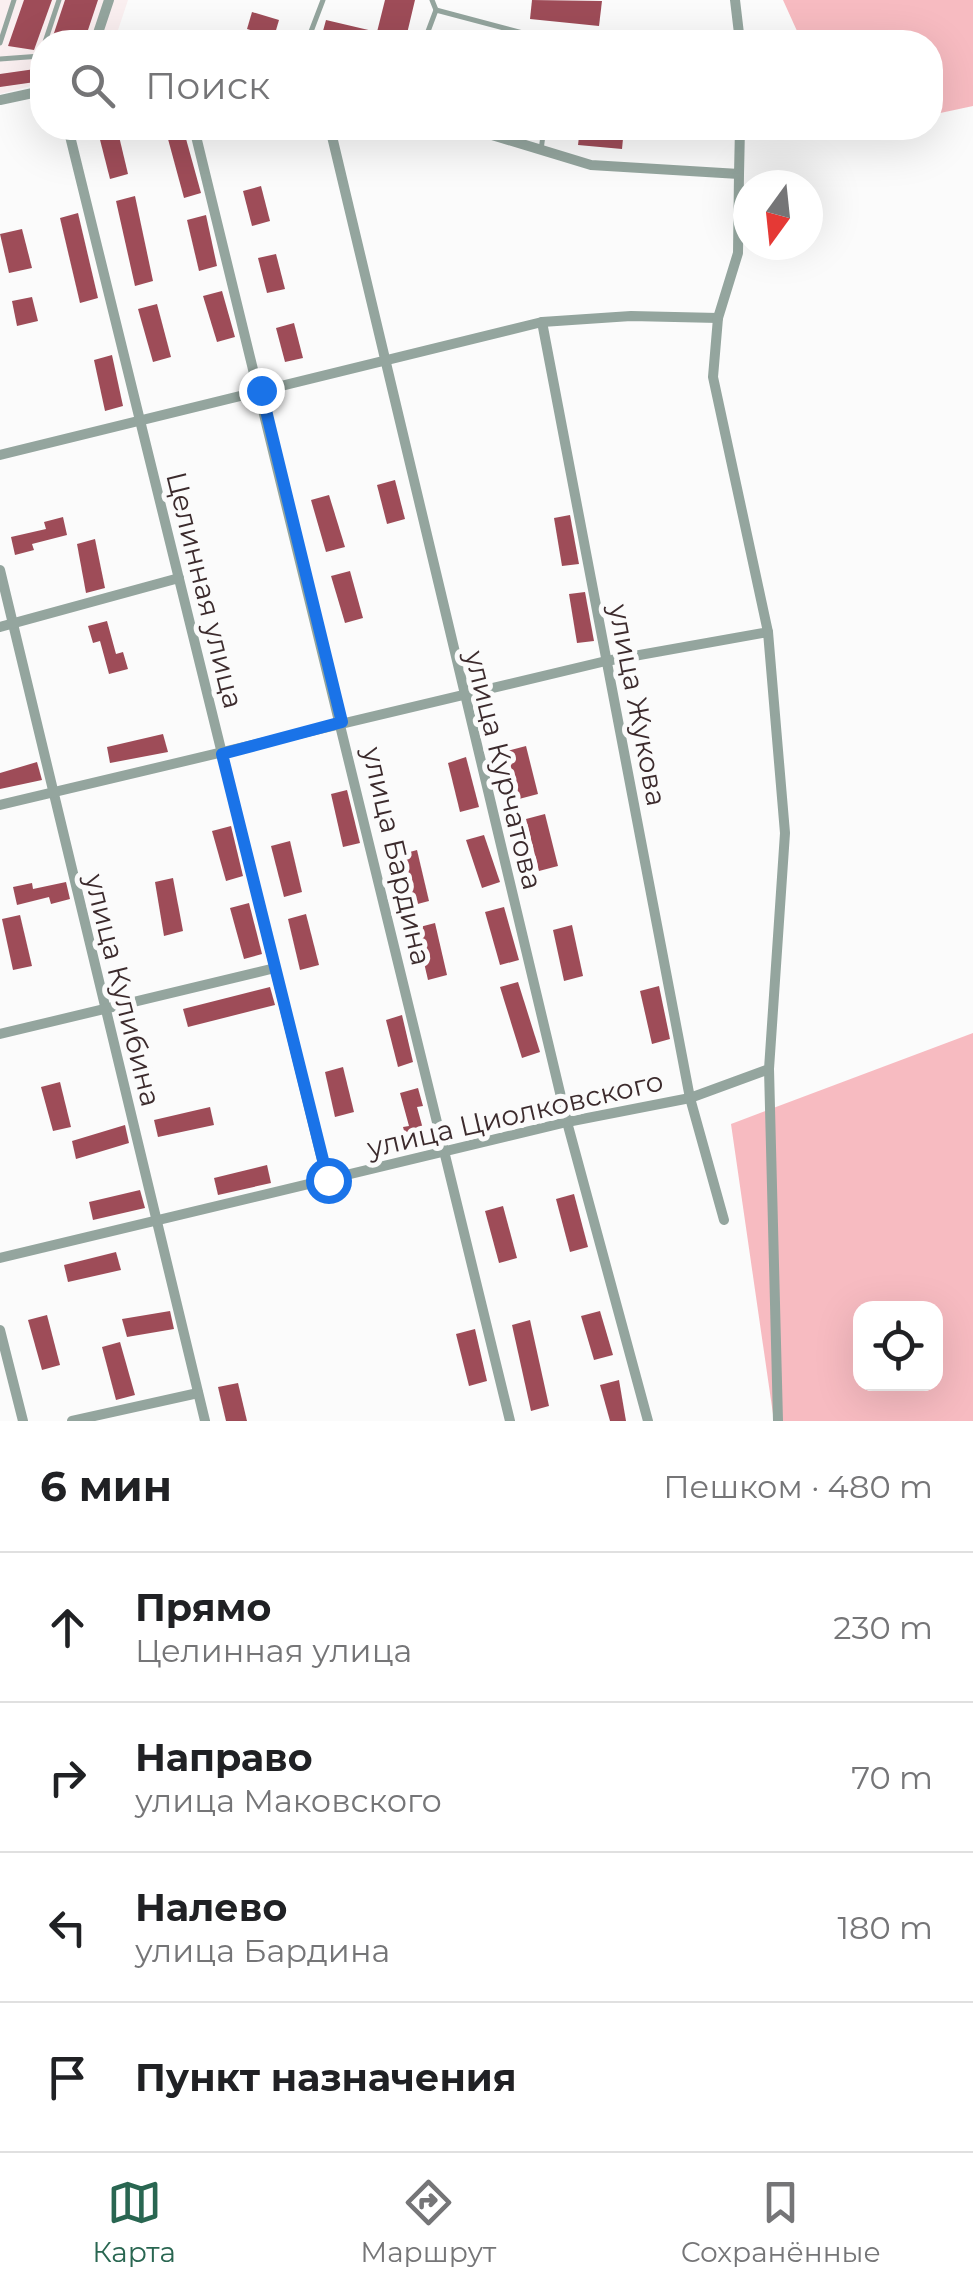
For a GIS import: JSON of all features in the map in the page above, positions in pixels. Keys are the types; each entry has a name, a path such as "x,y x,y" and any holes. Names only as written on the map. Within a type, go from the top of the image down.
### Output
{"street":[{"path":"99,30 109,0"},
{"path":"736,0 739,30"},
{"path":"0,100 30,94"},
{"name":"Целинная улица","path":"71,140 328,1180"},
{"name":"улица Бардина","path":"197,140 510,1421"},
{"name":"улица Курчатова","path":"333,140 566,1122 648,1421"},
{"path":"508,140 624,170 733,174"},
{"path":"739,170 740,140"},
{"path":"736,260 718,318 713,377 768,632 785,833 769,1069 778,1421"},
{"path":"0,456 542,322 632,316 718,318"},
{"name":"улица Жукова","path":"542,322 690,1098 724,1220"},
{"name":"улица Кулибина","path":"0,570 205,1421"},
{"path":"0,627 179,578"},
{"path":"0,805 606,661 768,632"},
{"path":"0,1034 275,968"},
{"name":"улица Циолковского","path":"0,1258 566,1122 690,1098 769,1069"},
{"path":"0,1330 23,1421"},
{"path":"72,1421 198,1393"}],"lane":[{"path":"0,43 14,0"},
{"path":"49,30 59,0"},
{"path":"311,30 323,0"},
{"path":"428,30 436,10 432,0"},
{"path":"436,10 512,30"},
{"path":"0,59 30,57"},
{"path":"541,150 542,140"}],"shaded area":[{"path":"0,0 128,0 118,30 30,30 30,86 0,94"},
{"path":"783,0 973,0 973,106 943,112 943,30 797,30"},
{"path":"973,1033 973,1421 774,1421 731,1124"}],"building":[{"path":"24,0 52,0 41,30 30,30 30,49 8,46"},
{"path":"65,0 98,0 88,30 55,30"},
{"path":"385,0 415,0 408,30 378,30"},
{"path":"532,0 602,1 599,26 530,19"},
{"path":"252,12 279,20 276,30 247,29"},
{"path":"326,20 368,30 323,30"},
{"path":"30,70 30,83 0,87 0,74"},
{"path":"100,140 120,140 128,174 110,179"},
{"path":"168,140 186,140 201,193 184,198"},
{"path":"579,140 623,140 622,149 578,145"},
{"path":"261,186 270,221 252,226 243,191"},
{"path":"135,196 153,281 135,286 116,201"},
{"path":"78,213 98,298 80,303 60,218"},
{"path":"206,215 217,266 199,271 187,220"},
{"path":"22,229 32,268 9,273 0,234"},
{"path":"276,254 285,289 267,293 258,258"},
{"path":"222,291 235,337 217,342 203,296"},
{"path":"32,297 38,321 17,326 12,301"},
{"path":"157,304 171,357 153,362 138,309"},
{"path":"294,323 303,358 285,362 276,328"},
{"path":"112,355 123,406 105,411 94,360"},
{"path":"395,480 405,519 387,524 377,485"},
{"path":"329,495 345,547 326,552 311,500"},
{"path":"570,515 579,564 562,566 554,518"},
{"path":"63,517 67,535 32,544 34,550 15,555 11,537 46,529 44,522"},
{"path":"95,539 105,588 86,593 77,544"},
{"path":"350,571 363,618 345,623 331,576"},
{"path":"585,592 594,641 577,643 569,594"},
{"path":"107,621 116,654 123,652 128,669 109,674 100,641 93,643 88,626"},
{"path":"163,734 168,752 110,763 107,747"},
{"path":"526,746 538,794 519,799 507,751"},
{"path":"466,757 479,807 460,812 448,763"},
{"path":"37,762 42,780 0,789 0,773"},
{"path":"347,790 360,843 343,847 331,794"},
{"path":"545,814 558,866 539,871 526,819"},
{"path":"231,826 243,876 226,881 212,831"},
{"path":"484,835 500,882 482,888 466,840"},
{"path":"290,841 302,892 284,897 271,846"},
{"path":"417,850 429,901 410,906 399,855"},
{"path":"173,878 183,931 164,936 155,882"},
{"path":"66,882 70,899 51,904 49,897 17,905 13,887 32,883 33,889"},
{"path":"249,903 262,954 244,959 230,908"},
{"path":"504,907 519,960 500,965 485,912"},
{"path":"306,914 319,965 300,970 288,919"},
{"path":"20,915 32,966 13,970 2,919"},
{"path":"435,923 447,975 428,980 416,928"},
{"path":"572,925 583,976 564,981 553,930"},
{"path":"518,982 540,1052 522,1058 500,987"},
{"path":"659,986 670,1039 652,1044 640,991"},
{"path":"270,987 275,1005 188,1027 183,1009"},
{"path":"402,1015 413,1062 398,1067 386,1020"},
{"path":"343,1067 354,1112 335,1117 325,1072"},
{"path":"60,1082 71,1127 53,1131 41,1087"},
{"path":"418,1088 423,1106 417,1107 426,1140 408,1145 403,1127 409,1126 400,1093"},
{"path":"210,1107 214,1125 158,1137 154,1120"},
{"path":"125,1125 129,1143 76,1159 72,1141"},
{"path":"267,1165 271,1183 218,1195 214,1178"},
{"path":"140,1190 145,1208 93,1220 89,1202"},
{"path":"574,1194 588,1247 570,1252 556,1199"},
{"path":"503,1206 517,1258 499,1263 485,1211"},
{"path":"116,1252 121,1270 68,1282 64,1265"},
{"path":"170,1311 174,1329 127,1337 122,1319"},
{"path":"600,1311 613,1355 594,1360 581,1316"},
{"path":"47,1315 60,1365 42,1370 28,1320"},
{"path":"530,1320 549,1406 531,1411 512,1325"},
{"path":"475,1329 487,1381 469,1386 456,1334"},
{"path":"120,1342 135,1395 116,1400 102,1347"},
{"path":"619,1380 626,1421 610,1421 600,1385"},
{"path":"238,1383 247,1421 226,1421 218,1387"}],"route":[{"path":"261,390 342,722 222,754 328,1180"}]}
